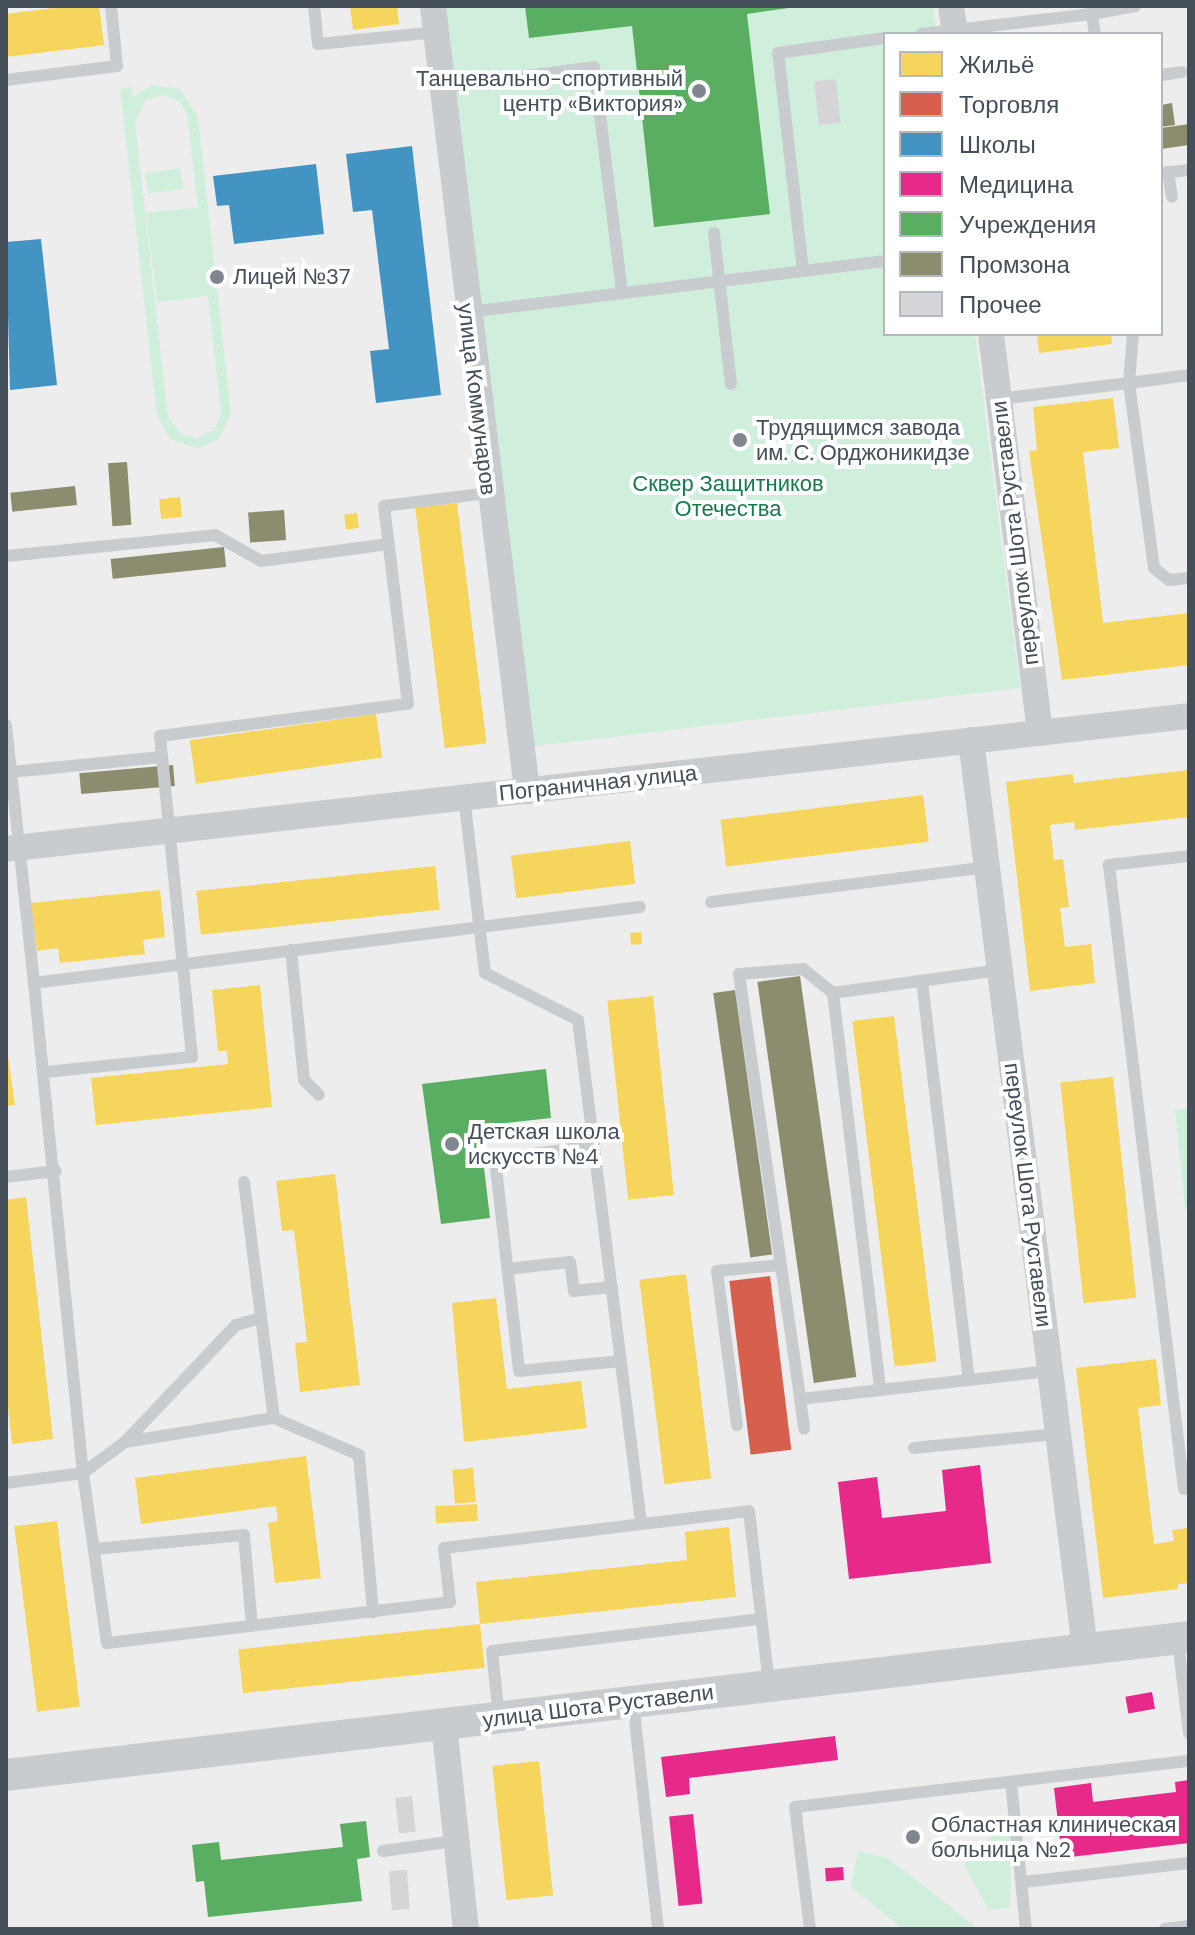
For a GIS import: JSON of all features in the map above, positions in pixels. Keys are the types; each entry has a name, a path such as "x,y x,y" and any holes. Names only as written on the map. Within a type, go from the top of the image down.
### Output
{"street":[{"name":"улица Коммунаров","path":"434,19 466,312 527,791"},
{"name":"переулок Шота Руставели","path":"991,336 1040,733"},
{"name":"Пограничная улица","path":"13,848 1189,716"},
{"name":"переулок Шота Руставели","path":"971,740 1085,1649"},
{"name":"улица Шота Руставели","path":"6,1775 1184,1638"},
{"path":"444,1724 466,1929"}],"lane":[{"path":"6,80 117,66 111,6"},
{"path":"314,6 318,44 434,19"},
{"path":"927,32 953,23 1135,6"},
{"path":"1092,10 1095,32"},
{"path":"803,271 778,53 883,38"},
{"path":"442,87 594,67 622,293"},
{"path":"1163,75 1182,72"},
{"path":"1172,197 1165,173 1189,170"},
{"path":"714,233 731,384"},
{"path":"466,312 883,261"},
{"path":"1133,336 1129,383 1154,568 1169,580 1189,578"},
{"path":"999,399 1189,375"},
{"path":"46,1072 192,1057 160,736 408,704 384,506 489,493"},
{"path":"6,556 215,535 261,561 389,544"},
{"path":"6,725 13,848 46,1072 83,1473 107,1643 450,1602 444,1548 749,1511 769,1687"},
{"path":"11,772 161,757"},
{"path":"464,797 485,973 578,1020 641,1522"},
{"path":"1189,856 1109,865 1184,1489 1189,1488"},
{"path":"711,902 987,867"},
{"path":"34,983 640,907"},
{"path":"291,950 304,1080 319,1095"},
{"path":"804,1429 739,974 803,969 833,993 880,1390"},
{"path":"833,993 1000,970"},
{"path":"922,981 969,1380"},
{"path":"594,1146 495,1159 519,1371 621,1361"},
{"path":"6,1177 56,1171"},
{"path":"244,1182 274,1418"},
{"path":"507,1269 570,1262 574,1291 612,1287"},
{"path":"737,1425 717,1271 780,1265"},
{"path":"6,1483 83,1473 125,1442 236,1325 261,1318"},
{"path":"800,1399 1049,1371"},
{"path":"125,1442 274,1418 359,1455 373,1612"},
{"path":"914,1448 1057,1434"},
{"path":"94,1549 244,1535 252,1626"},
{"path":"499,1718 492,1651 761,1619"},
{"path":"1184,1638 1189,1733"},
{"path":"633,1702 658,1929"},
{"path":"810,1929 795,1807 1189,1761"},
{"path":"1011,1782 1024,1882 1026,1929"},
{"path":"383,1851 455,1841"},
{"path":"1024,1882 1189,1863"},
{"path":"1165,1929 1189,1926"}],"green space":[{"name":"Сквер Защитников Отечества","path":"446,6 933,6 936,32 883,32 883,336 975,336 1020,688 529,747"},
{"path":"152,85 180,89 198,117 231,414 219,439 198,448 171,440 157,415 120,89 131,87 133,97","holes":["165,95 180,102 187,114 198,207 146,213 157,302 208,296 221,414 214,430 198,438 181,434 168,417 135,123 145,100"]},
{"path":"180,168 183,189 148,194 145,173"},
{"path":"1189,1108 1189,1208 1185,1209 1175,1110"},
{"path":"1012,1823 1010,1907 989,1910 964,1865 1003,1824"},
{"path":"858,1851 888,1858 974,1925 972,1929 903,1929 851,1887"}],"building: Жильё":[{"path":"70,6 99,6 104,45 6,57 6,14"},
{"path":"350,6 397,6 399,24 353,30"},
{"path":"1037,336 1111,336 1112,344 1039,353"},
{"path":"1113,398 1119,448 1083,452 1103,623 1189,613 1189,665 1062,680 1029,451 1037,450 1033,407"},
{"path":"180,497 182,517 161,519 159,499"},
{"path":"457,503 486,743 445,748 415,508"},
{"path":"357,513 359,528 346,530 344,515"},
{"path":"376,714 382,758 196,784 190,740"},
{"path":"1189,770 1189,817 1075,830 1074,822 1050,825 1054,860 1063,859 1069,907 1060,908 1065,947 1091,944 1095,983 1030,991 1006,782 1073,774 1074,783"},
{"path":"923,795 929,842 726,867 721,820"},
{"path":"630,841 635,884 516,898 511,856"},
{"path":"435,866 440,910 201,935 196,891"},
{"path":"160,890 165,937 143,940 145,954 60,963 58,948 37,951 31,903"},
{"path":"641,932 642,944 631,945 630,933"},
{"path":"260,985 272,1107 96,1125 91,1078 228,1064 227,1051 218,1051 212,990"},
{"path":"653,996 674,1195 628,1200 607,1001"},
{"path":"894,1016 936,1361 895,1367 852,1021"},
{"path":"6,1042 15,1105 6,1106"},
{"path":"1113,1077 1136,1298 1083,1303 1060,1083"},
{"path":"335,1174 360,1385 300,1392 295,1343 307,1342 294,1230 282,1231 276,1181"},
{"path":"26,1197 53,1439 12,1444 6,1388 6,1200"},
{"path":"686,1274 711,1478 664,1484 639,1280"},
{"path":"496,1298 507,1389 581,1381 587,1428 464,1442 452,1303"},
{"path":"1156,1359 1161,1405 1138,1408 1154,1544 1174,1541 1172,1530 1189,1528 1189,1583 1178,1584 1178,1589 1103,1598 1076,1368"},
{"path":"306,1456 321,1578 275,1583 268,1523 278,1521 276,1506 141,1524 135,1478"},
{"path":"473,1468 476,1502 455,1504 452,1470"},
{"path":"477,1504 478,1521 436,1523 435,1506"},
{"path":"57,1521 80,1707 37,1712 14,1526"},
{"path":"729,1527 736,1597 480,1624 476,1582 687,1560 685,1532"},
{"path":"480,1624 485,1668 243,1693 238,1649"},
{"path":"539,1761 553,1895 506,1900 492,1766"}],"building: Торговля":[{"path":"770,1276 791,1450 751,1455 729,1281"}],"building: Школы":[{"path":"412,146 441,395 376,403 370,351 389,349 372,210 353,212 346,154"},
{"path":"316,164 324,234 234,244 229,205 217,206 213,176"},
{"path":"41,239 57,385 10,390 6,242"}],"building: Медицина":[{"path":"980,1465 991,1563 849,1579 838,1482 877,1477 882,1518 946,1511 942,1470"},
{"path":"1152,1692 1155,1709 1128,1713 1125,1697"},
{"path":"835,1736 838,1760 689,1778 690,1794 666,1797 661,1757"},
{"path":"1189,1780 1189,1843 1062,1858 1054,1788 1091,1783 1093,1802 1176,1792 1175,1782"},
{"path":"693,1814 702,1904 679,1906 669,1817"},
{"path":"843,1867 844,1880 826,1881 825,1868"}],"building: Учреждения":[{"path":"525,6 803,6 747,14 770,214 654,227 632,26 529,38"},
{"path":"546,1069 551,1118 479,1126 490,1218 441,1224 422,1084"},
{"path":"366,1821 370,1857 357,1859 362,1901 208,1917 204,1881 196,1882 192,1845 219,1842 221,1860 343,1847 340,1824"}],"building: Промзона":[{"path":"1172,103 1175,125 1163,127 1163,105"},
{"path":"1189,124 1189,145 1163,149 1163,128"},
{"path":"127,462 131,525 112,526 108,463"},
{"path":"75,486 77,505 12,512 10,493"},
{"path":"284,510 286,540 250,542 248,513"},
{"path":"224,547 226,567 113,579 111,559"},
{"path":"173,765 175,786 81,794 79,773"},
{"path":"800,976 856,1377 814,1383 757,982"},
{"path":"735,990 772,1254 750,1257 713,993"}],"building: Прочее":[{"path":"836,79 841,123 819,125 814,81"},
{"path":"412,1796 416,1832 399,1834 395,1798"},
{"path":"407,1870 410,1909 392,1910 389,1871"}],"place":[{"name":"Танцевально-спортивный центр «Виктория»","path":"699,91"},
{"name":"Лицей №37","path":"217,277"},
{"name":"Трудящимся завода им. С. Орджоникидзе","path":"740,440"},
{"name":"Детская школа искусств №4","path":"452,1144"},
{"name":"Областная клиническая больница №2","path":"913,1837"}]}
